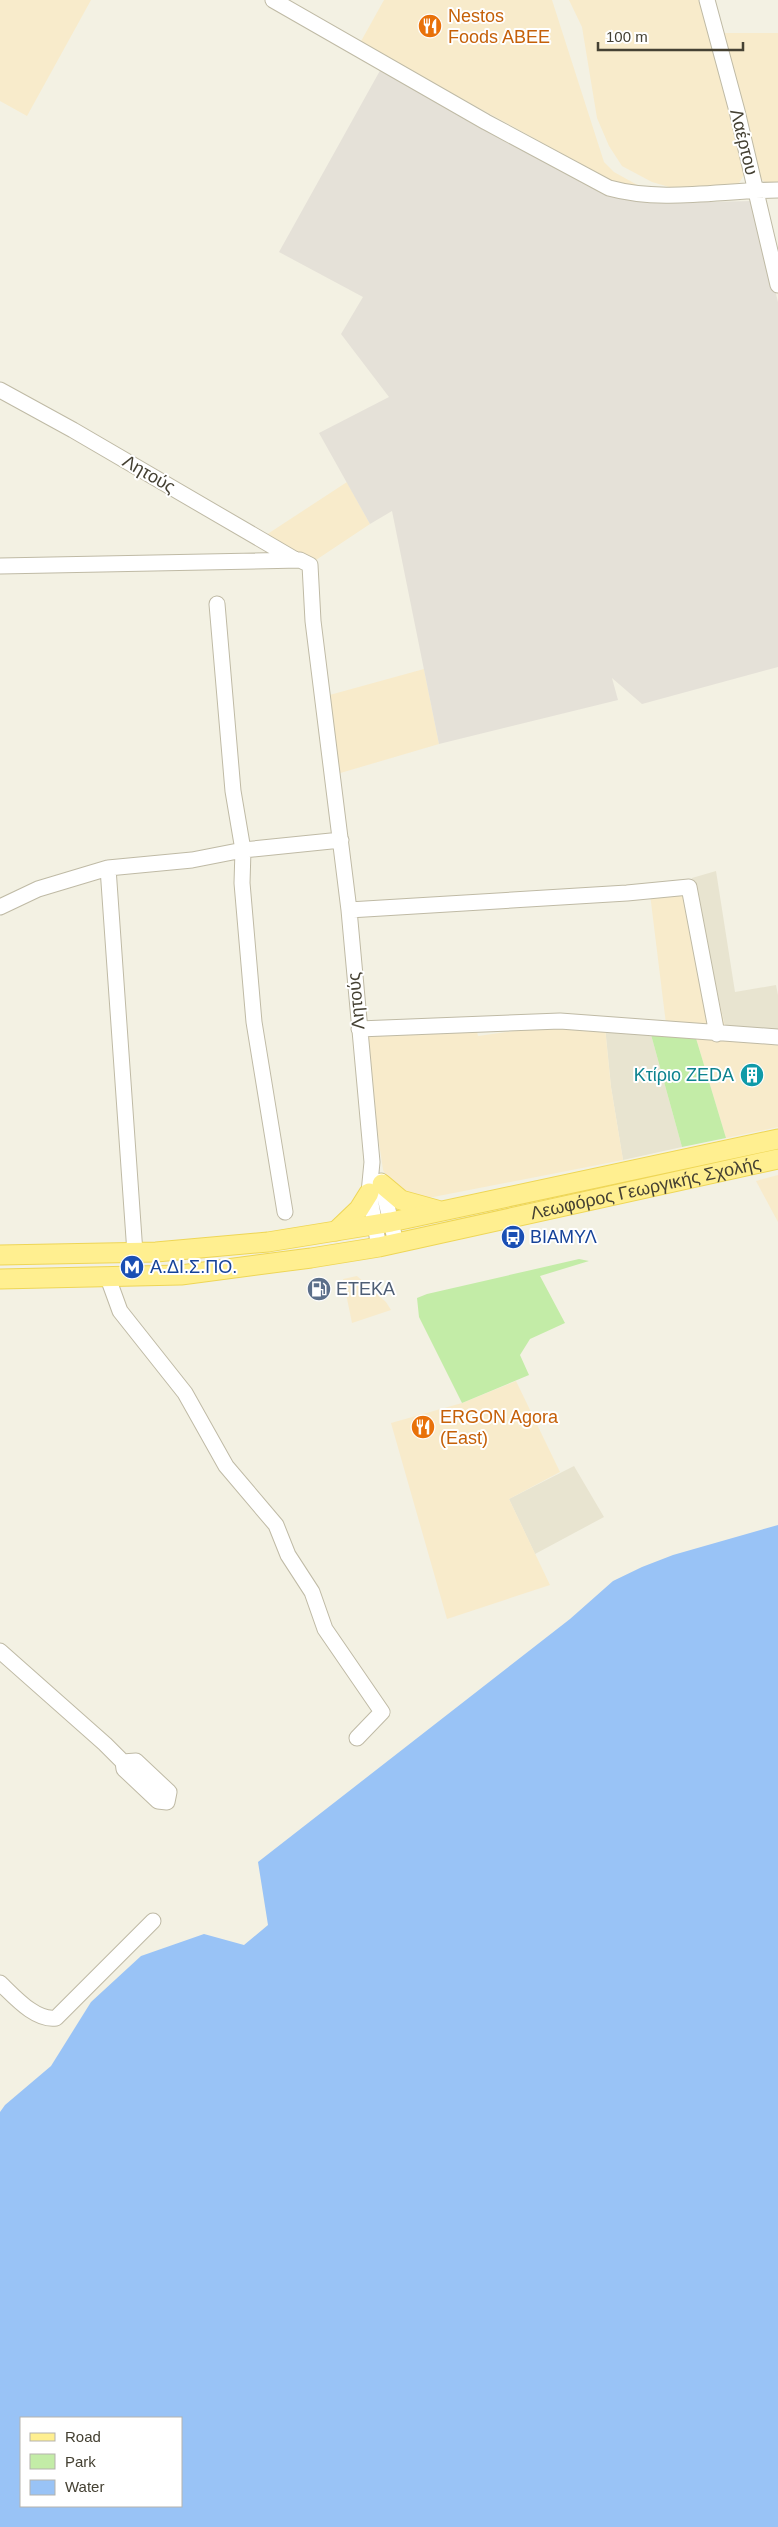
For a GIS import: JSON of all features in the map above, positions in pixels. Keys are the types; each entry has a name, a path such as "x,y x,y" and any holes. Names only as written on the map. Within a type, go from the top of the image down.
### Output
{"main road":[{"name":"Λεωφόρος Γεωργικής Σχολής","path":"336,1231 383,1223 778,1139"},
{"name":"Λεωφόρος Γεωργικής Σχολής","path":"0,1279 108,1278 208,1272 387,1245 778,1159"},
{"path":"0,1255 135,1253 218,1248 336,1231 359,1210 376,1189 401,1200 440,1211"}],"street":[{"path":"274,0 486,122 609,188 627,193 649,194 778,190"},
{"name":"Λαέρτου","path":"707,0 778,285"},
{"name":"Λητούς","path":"0,390 73,430 298,561 306,561 310,565 313,621 349,910 372,1162 387,1245"},
{"path":"0,566 298,561"},
{"path":"217,604 233,791 243,850 242,883 254,1022 285,1212"},
{"path":"0,907 38,889 86,873 108,868 192,860 243,850 341,840"},
{"path":"108,868 135,1253"},
{"path":"349,910 627,894 689,887 717,1034"},
{"path":"359,1029 560,1021 778,1037"},
{"path":"108,1278 120,1311 186,1393 226,1466 276,1525 288,1555 312,1592 325,1629 382,1712 357,1738"},
{"path":"0,1651 123,1762"},
{"path":"0,1983 38,2014 47,2019 56,2018 152,1921"}],"shaded area":[{"path":"0,0 91,0 27,116 0,101"},
{"path":"384,0 552,0 604,162 614,172 641,187 625,188 360,43"},
{"path":"569,0 702,0 747,170 736,188 676,189 652,182 622,166 609,146 597,118 582,27"},
{"path":"721,33 778,33 778,186 768,185 760,178"},
{"path":"382,67 614,196 653,203 753,201 778,302 778,667 642,704 612,678 618,700 439,744 392,511 370,524 319,433 389,397 341,334 363,297 279,252"},
{"path":"347,482 370,524 313,562 266,535"},
{"path":"424,669 439,744 337,774 326,696"},
{"path":"716,871 735,992 776,985 778,995 778,1031 725,1027 692,878"},
{"path":"693,887 725,1027 666,1024 650,894"},
{"path":"543,1027 605,1027 611,1087 623,1160 421,1199 391,1185 383,1170 363,1033 476,1028 478,1036"},
{"path":"605,1027 650,1031 682,1147 623,1160 611,1087"},
{"path":"695,1035 778,1040 778,1127 726,1138"},
{"path":"778,1175 778,1222 756,1181"},
{"path":"357,1276 386,1302 391,1310 352,1323 343,1279"},
{"path":"516,1381 560,1472 509,1499 550,1585 447,1619 391,1423 462,1403"},
{"path":"574,1466 604,1517 535,1554 509,1499"}],"green space":[{"path":"650,1031 695,1035 726,1138 682,1147"},
{"path":"579,1259 589,1261 540,1276 565,1323 530,1339 520,1355 529,1375 462,1403 419,1317 417,1298 427,1294"}],"water":[{"path":"778,1525 778,2527 0,2527 0,2112 5,2105 51,2066 91,2002 141,1956 204,1934 244,1945 268,1925 258,1862 570,1619 613,1581 673,1555"}],"place":[{"name":"Nestos Foods ABEE","path":"430,26"},
{"name":"Κτίριο ZEDA","path":"752,1075"},
{"name":"ΒΙΑΜΥΛ","path":"513,1237"},
{"name":"Α.ΔΙ.Σ.ΠΟ.","path":"132,1267"},
{"name":"ΕΤΕΚΑ","path":"319,1289"},
{"name":"ERGON Agora (East)","path":"423,1427"}]}
